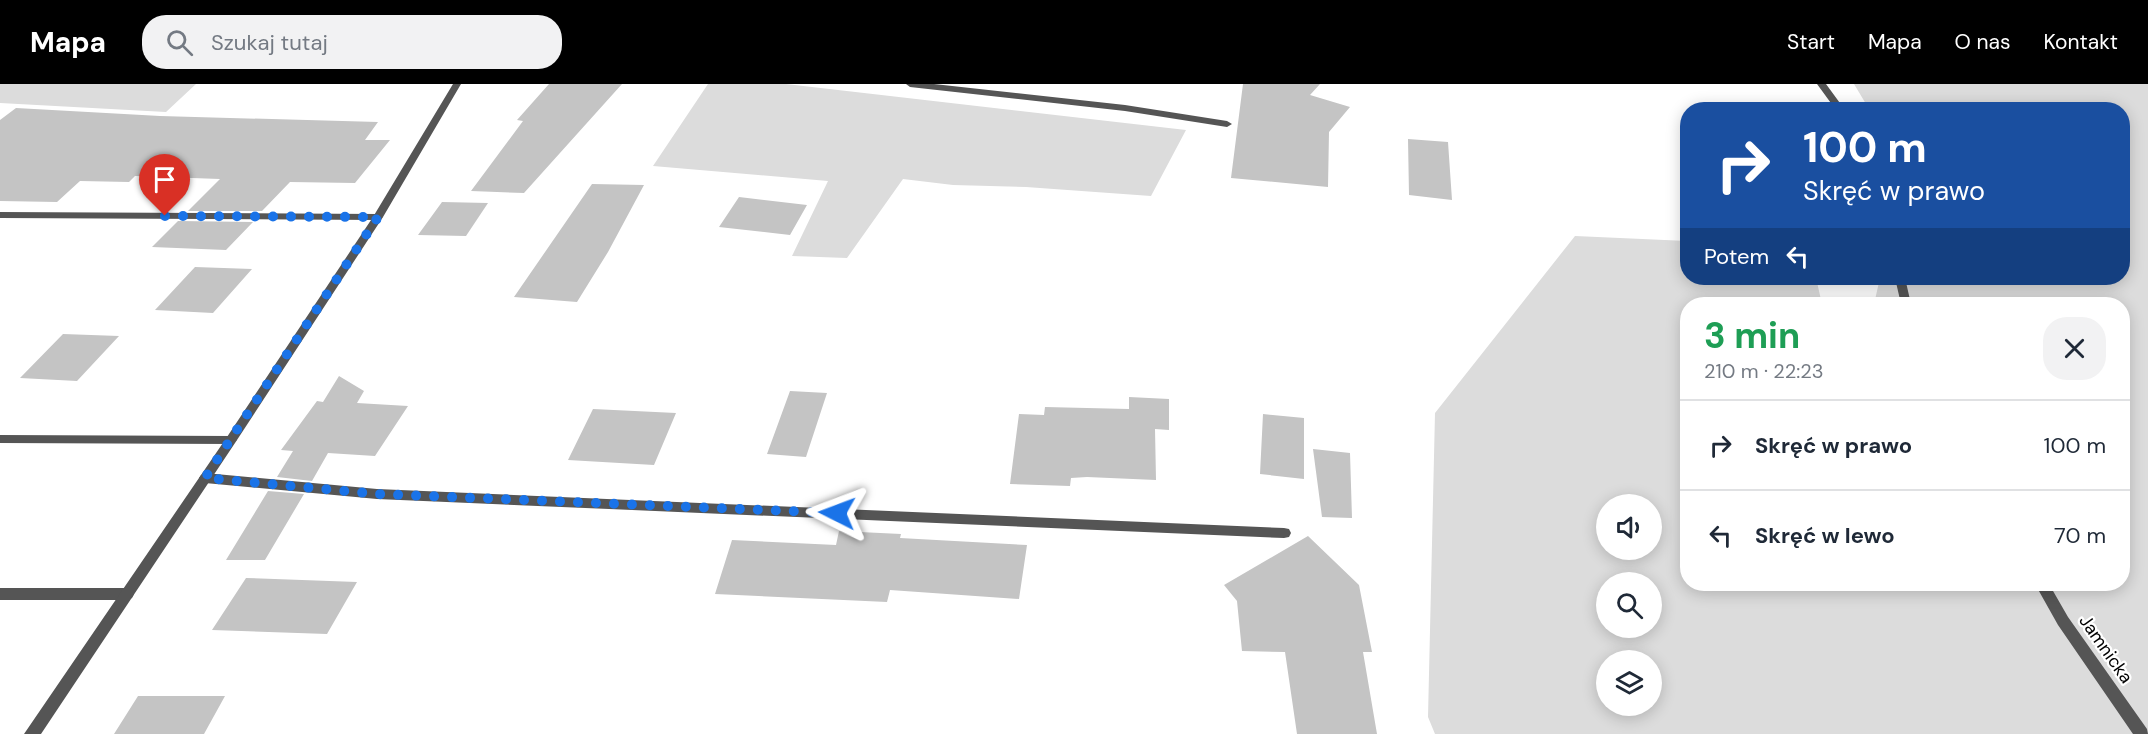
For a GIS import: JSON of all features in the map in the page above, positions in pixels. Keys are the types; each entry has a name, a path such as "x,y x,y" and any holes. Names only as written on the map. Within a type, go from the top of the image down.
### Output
{"street":[{"path":"32,734 231,440 378,217 457,84"},
{"path":"910,84 1125,108 1227,124"},
{"path":"1821,84 1835,102"},
{"path":"0,215 378,217"},
{"path":"0,439 231,440"},
{"path":"205,478 377,494 1284,533"},
{"name":"Jamnicka","path":"2046,591 2063,621 2142,734"},
{"path":"0,594 127,594"}],"shaded area":[{"path":"0,84 196,84 166,112 0,103"},
{"path":"708,84 786,84 1186,130 1151,196 1026,187 953,185 903,179 847,258 792,256 828,181 653,166"},
{"path":"1854,84 2148,84 2148,734 1435,734 1428,717 1435,413 1575,236 1680,241 1680,285 1818,285 1820,297 1680,297 1680,591 2130,591 2130,297 1876,297 1878,285 2130,285 2130,102 1865,102"}],"building":[{"path":"549,84 622,84 524,193 471,191 523,121 517,120"},
{"path":"1243,84 1320,84 1310,95 1350,107 1329,132 1328,187 1231,178"},
{"path":"16,108 160,116 378,122 365,140 390,140 355,183 290,182 262,211 188,211 220,179 135,176 129,182 80,181 57,202 0,201 0,120"},
{"path":"1408,139 1448,142 1452,200 1409,195"},
{"path":"592,184 644,185 608,252 577,302 514,297"},
{"path":"739,197 807,205 790,235 719,227"},
{"path":"442,202 488,203 466,236 418,235"},
{"path":"178,221 253,222 226,250 152,247"},
{"path":"195,267 252,269 213,313 155,310"},
{"path":"63,334 119,336 77,381 20,378"},
{"path":"339,376 364,391 357,403 408,406 375,456 328,453 312,481 277,477 293,451 281,450 317,401 323,402"},
{"path":"790,391 827,393 806,457 767,454"},
{"path":"1129,397 1169,399 1169,430 1155,429 1156,480 1087,477 1071,478 1070,486 1010,484 1019,414 1044,415 1045,407 1129,409"},
{"path":"593,409 676,413 654,465 568,460"},
{"path":"1263,414 1304,418 1304,479 1260,474"},
{"path":"1313,449 1350,453 1352,518 1322,517"},
{"path":"268,491 304,494 265,560 226,560"},
{"path":"839,531 901,534 900,538 1027,545 1019,599 890,590 887,602 715,594 732,540 836,545"},
{"path":"1308,536 1359,585 1372,652 1363,652 1377,734 1297,734 1285,652 1242,651 1237,601 1224,585"},
{"path":"246,578 357,582 327,634 212,630"},
{"path":"138,696 225,696 204,734 114,734"}],"route":[{"path":"165,216 378,217 205,478 377,494 837,513"}]}
